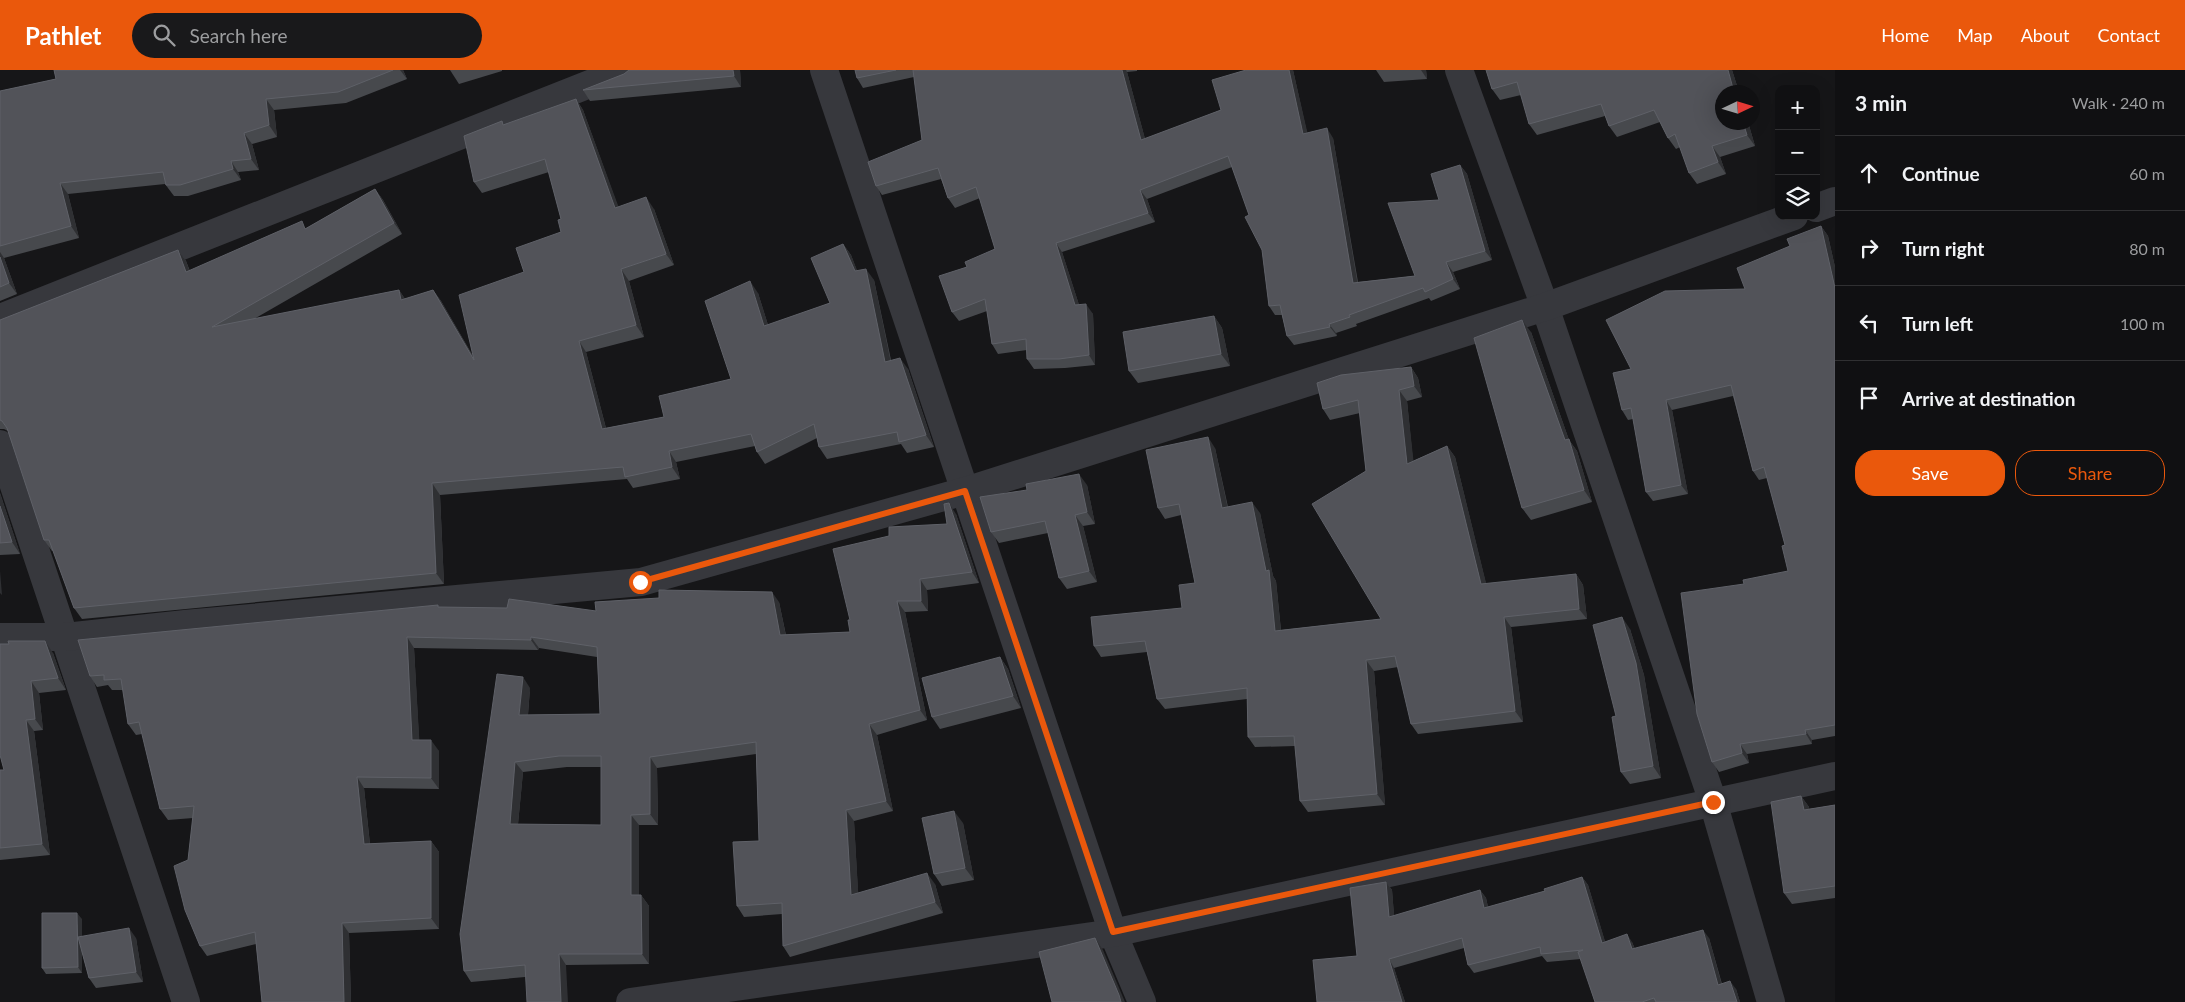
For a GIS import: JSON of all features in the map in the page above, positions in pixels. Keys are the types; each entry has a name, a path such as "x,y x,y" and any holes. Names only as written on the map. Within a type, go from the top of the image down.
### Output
{"street":[{"path":"0,318 626,70"},
{"path":"824,70 1113,932 1142,1002"},
{"path":"1459,70 1545,307 1713,802 1771,1002"},
{"path":"1820,207 1835,201"},
{"path":"0,637 66,637 185,624 640,582 965,491 1545,307 1783,220"},
{"path":"0,444 66,637 186,1002"},
{"path":"630,1002 1113,932 1835,776"}],"building":[{"path":"54,70 393,70 338,92 266,99 269,125 244,133 251,159 231,161 233,169 180,185 166,185 163,172 60,183 71,226 0,246 0,91 56,79"},
{"path":"629,70 733,70 734,76 583,90 624,74"},
{"path":"855,70 896,70 857,78"},
{"path":"913,70 1122,70 1141,140 1221,110 1212,80 1246,70 1289,70 1303,134 1327,128 1353,283 1415,276 1388,203 1439,200 1431,174 1460,165 1485,251 1446,262 1453,279 1425,292 1423,288 1349,315 1350,317 1329,324 1330,327 1287,336 1280,305 1269,306 1262,250 1245,217 1249,215 1228,156 1140,190 1148,213 1056,243 1075,305 1086,304 1089,355 1059,359 1027,359 1026,339 992,344 985,299 952,312 939,276 967,267 965,262 995,249 976,187 948,198 938,168 876,186 868,162 922,140"},
{"path":"1486,70 1728,70 1732,85 1715,85 1715,130 1745,130 1747,135 1712,146 1718,162 1689,173 1675,134 1668,138 1654,110 1609,126 1601,104 1529,124 1517,82 1492,89"},
{"path":"576,99 615,208 646,197 666,254 621,269 636,325 579,341 602,429 664,417 659,396 731,379 705,301 750,281 764,326 830,303 811,258 843,244 855,271 866,269 885,362 900,358 926,435 899,442 897,432 819,447 814,424 757,452 751,434 669,451 672,467 625,477 623,467 432,483 436,573 74,608 49,540 44,540 7,428 0,420 0,320 178,250 186,272 302,221 305,229 375,189 394,223 212,327 399,290 401,300 433,290 474,360 459,295 524,272 516,248 561,232 558,220 561,219 545,159 474,182 464,136 502,121 503,125"},
{"path":"1821,226 1835,288 1835,725 1805,730 1806,734 1740,744 1742,753 1712,762 1697,714 1681,593 1744,584 1743,580 1788,571 1782,546 1785,545 1764,467 1753,471 1731,385 1666,400 1681,485 1646,492 1631,408 1622,410 1613,373 1631,369 1606,320 1665,291 1745,289 1737,268 1790,246 1787,239"},
{"path":"0,257 9,283 0,287"},
{"path":"1214,316 1221,354 1129,371 1123,332"},
{"path":"1522,320 1565,440 1569,439 1584,490 1522,508 1474,338"},
{"path":"1411,367 1414,386 1399,390 1407,464 1447,446 1481,584 1576,574 1579,609 1504,617 1515,711 1411,724 1395,656 1366,660 1377,794 1300,801 1294,736 1248,737 1247,688 1157,699 1145,641 1094,646 1091,617 1182,608 1179,585 1195,583 1179,504 1158,508 1146,450 1208,437 1222,508 1252,502 1266,571 1269,570 1275,631 1381,619 1312,504 1366,471 1358,400 1323,409 1317,383 1341,375"},
{"path":"1079,474 1087,512 1075,515 1089,571 1059,578 1045,521 991,532 980,497 1027,490 1026,484"},
{"path":"949,503 972,572 920,579 921,601 897,601 920,710 869,724 886,801 846,810 851,895 927,873 935,902 783,946 782,903 737,906 733,842 759,841 756,742 650,757 650,814 631,815 631,895 641,895 642,954 559,954 561,1002 527,1002 525,965 464,971 460,934 497,674 523,677 519,715 600,714 597,647 531,637 531,640 407,637 412,740 431,740 431,778 357,777 364,844 431,841 431,918 342,923 344,1002 262,1002 255,932 200,946 185,910 174,866 188,860 194,806 160,809 139,722 128,724 121,679 104,680 104,675 90,676 78,640 438,605 438,607 507,608 509,599 596,611 595,602 659,598 659,590 772,592 780,635 850,632 848,620 850,620 833,549 889,536 889,527 947,524 944,504","holes":["559,756 601,756 601,825 510,824 515,762"]},
{"path":"0,506 12,542 0,543"},
{"path":"1622,617 1636,663 1653,766 1621,772 1612,717 1616,716 1593,625"},
{"path":"8,641 45,641 58,678 31,681 35,719 26,720 42,844 0,848 0,770 4,770 0,755 0,644 9,644"},
{"path":"1000,657 1013,696 932,717 922,678"},
{"path":"1801,796 1804,810 1835,805 1835,886 1784,893 1771,802"},
{"path":"954,811 965,868 934,874 922,818"},
{"path":"1582,877 1602,943 1627,934 1632,949 1703,930 1718,985 1730,981 1737,1002 1656,1002 1654,998 1642,1002 1595,1002 1578,952 1583,950 1541,954 1540,947 1468,965 1462,938 1389,959 1402,1002 1317,1002 1313,960 1357,956 1350,888 1386,882 1389,917 1480,890 1484,908 1545,891 1544,889"},
{"path":"42,913 77,913 78,967 42,968"},
{"path":"129,928 136,972 89,978 78,937"},
{"path":"1095,938 1121,1002 1052,1002 1039,952"}],"route":[{"path":"640,582 965,491 1113,932 1713,802"}]}
